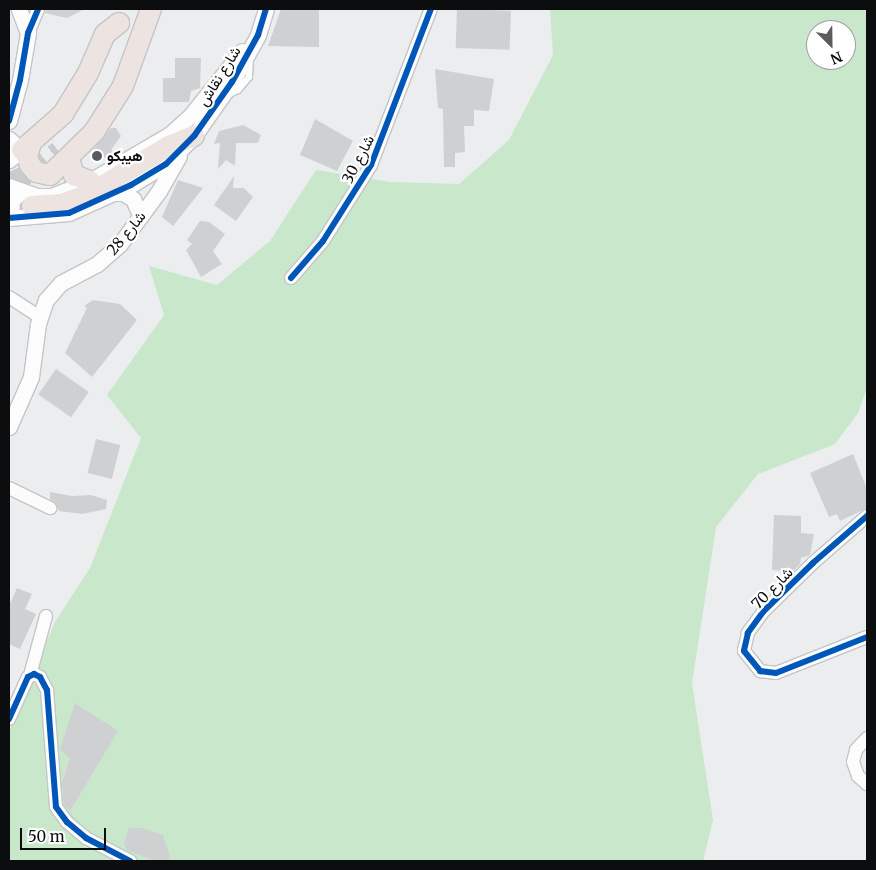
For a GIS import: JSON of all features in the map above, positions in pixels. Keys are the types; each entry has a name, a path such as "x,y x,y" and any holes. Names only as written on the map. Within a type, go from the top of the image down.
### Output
{"highway":[{"path":"35,149 82,127 101,100 118,67 139,9"},
{"path":"35,149 98,126 123,86 151,9"},
{"path":"50,175 36,172 30,165 27,156 35,149 62,114 88,73 105,34 122,16"},
{"path":"18,194 62,204 87,195 169,146 188,143"},
{"path":"35,149 50,175"},
{"path":"35,149 74,175 90,181"}],"street":[{"path":"20,9 28,33"},
{"path":"9,121 20,80 28,33 38,9"},
{"name":"شارع نقاش","path":"188,143 223,96 251,49 266,9"},
{"name":"شارع 30","path":"291,278 323,241 371,164 431,9"},
{"path":"18,194 51,196 90,181 170,134 191,115 242,51 251,49"},
{"path":"50,175 18,194 12,200 10,218 58,215 112,194 149,175 188,143"},
{"name":"شارع 28","path":"9,427 31,377 39,321 51,292 108,256 168,178 188,143"},
{"path":"112,194 123,193 133,198 140,216"},
{"path":"9,297 39,321"},
{"path":"9,488 50,508"},
{"name":"شارع 70","path":"867,516 813,563 763,612 748,633 744,651 760,671 776,673 867,637"},
{"path":"9,719 24,683 30,675 46,616"},
{"path":"30,675 40,677 47,690 56,806 67,822 86,838 130,861"},
{"path":"867,738 856,750 854,762 858,776 867,784"}],"green space":[{"path":"550,9 867,9 867,387 858,413 835,444 758,474 716,527 692,683 713,820 703,861 9,861 9,731 55,622 90,568 141,438 107,395 164,315 149,266 217,285 270,241 316,170 390,182 459,184 509,140 553,55"}],"building":[{"path":"46,9 85,9 67,18 45,13"},
{"path":"281,9 319,9 319,47 268,46"},
{"path":"457,9 511,11 510,50 456,48"},
{"path":"175,58 201,58 200,88 191,91 189,102 163,102 163,78 175,78"},
{"path":"435,69 494,79 489,111 474,110 474,126 464,126 465,152 455,153 455,167 444,167 443,109 438,108"},
{"path":"315,119 353,141 337,171 300,155"},
{"path":"243,125 261,135 258,143 236,143 235,166 226,160 218,169 220,143 214,144 219,131"},
{"path":"111,128 116,128 121,136 111,150 118,154 108,160 93,150"},
{"path":"234,176 233,188 244,188 253,197 236,221 214,205"},
{"path":"178,180 203,188 173,226 162,217"},
{"path":"200,221 209,222 225,234 213,251 222,264 201,277 186,250 192,244 187,240"},
{"path":"93,300 120,304 137,320 92,377 65,353 87,308 84,306"},
{"path":"56,369 89,392 71,417 38,394"},
{"path":"96,439 120,445 112,479 88,473"},
{"path":"853,454 867,489 867,508 840,521 837,514 829,517 810,473"},
{"path":"50,492 72,496 91,495 107,500 106,509 82,514 59,511 56,503 50,499"},
{"path":"774,515 801,516 801,533 814,534 810,555 801,558 800,564 793,571 772,570"},
{"path":"17,588 32,594 25,609 36,614 20,649 9,644 9,606"},
{"path":"75,703 118,731 70,811 64,804 62,782 70,759 60,749"},
{"path":"129,828 142,828 163,835 170,857 168,861 155,861 127,850 124,843"}],"tunnel":[{"path":"9,183 30,173 58,151"}],"cycle path":[{"path":"9,121 20,80 28,33 38,9"},
{"path":"9,218 69,213 131,185 166,164 194,136 232,82 258,35 266,9"},
{"path":"291,278 323,241 371,165 431,9"},
{"path":"867,516 813,563 763,612 748,633 744,651 760,671 776,673 867,637"},
{"path":"9,719 28,677 34,674 40,677 47,690 56,807 67,822 86,838 130,861"}],"place":[{"name":"هيبكو","path":"97,156"}]}
